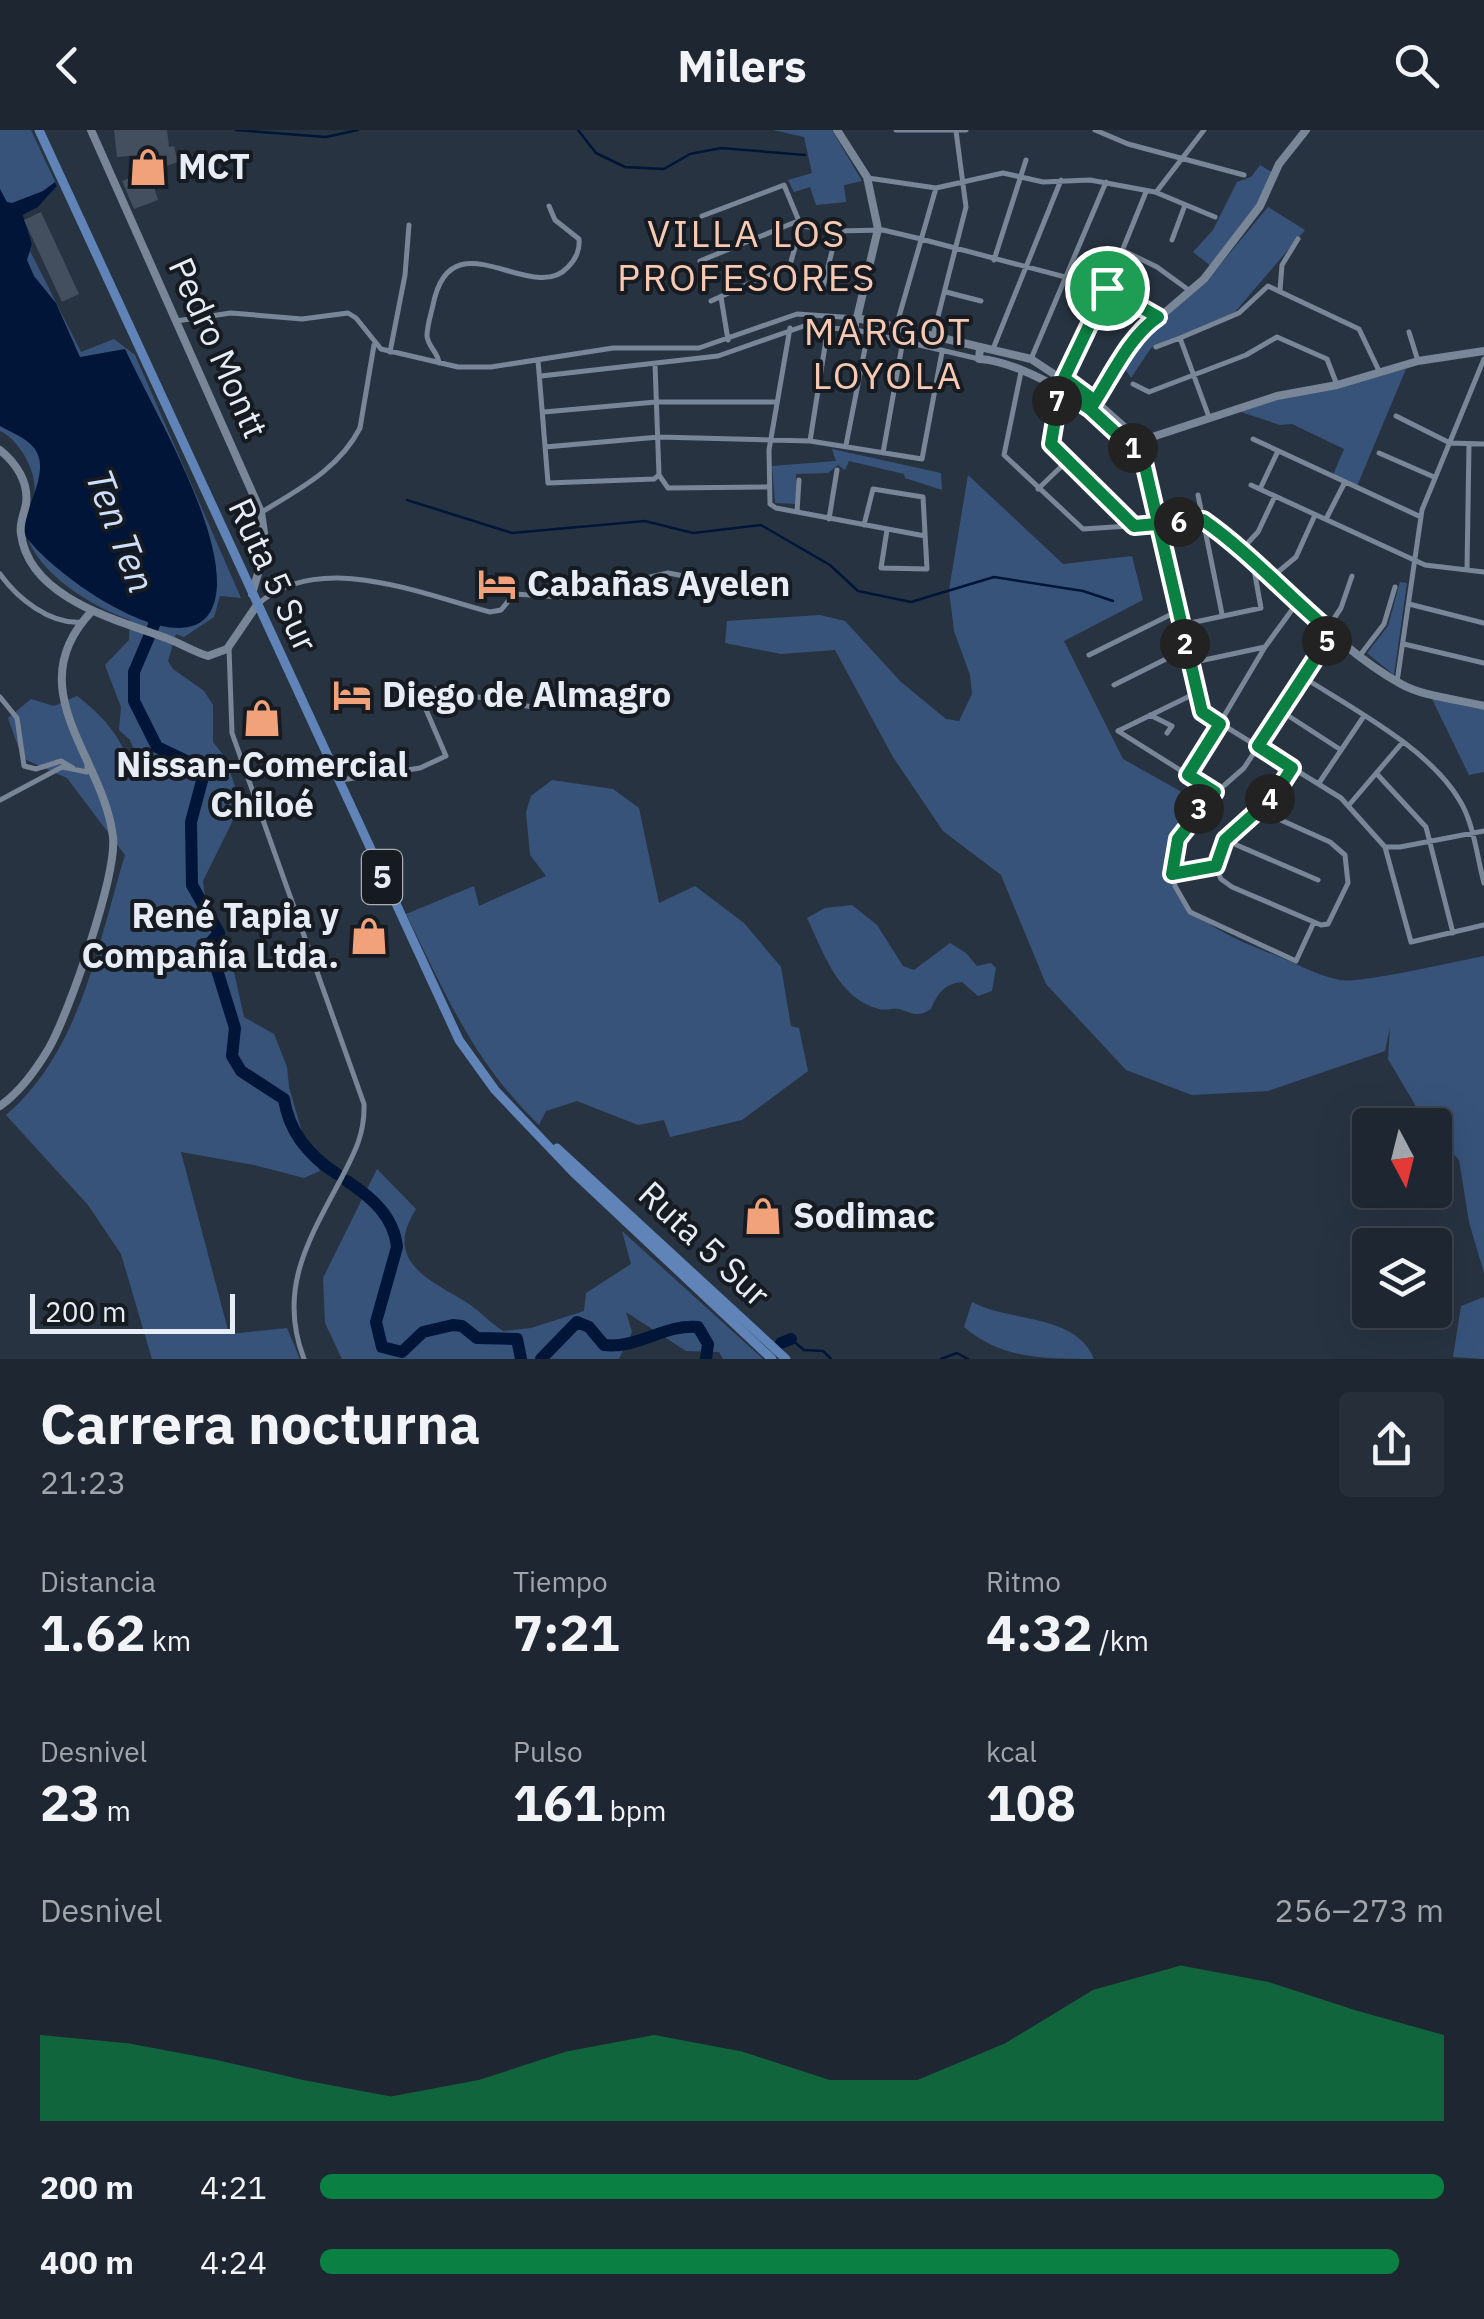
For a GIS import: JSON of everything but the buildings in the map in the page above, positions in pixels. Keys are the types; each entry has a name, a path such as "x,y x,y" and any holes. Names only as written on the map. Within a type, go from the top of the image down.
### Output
{"highway":[{"name":"Ruta 5 Sur","path":"39,130 454,1030 495,1090 536,1133 772,1359"},
{"name":"Ruta 5 Sur","path":"536,1133 572,1160 786,1359"},
{"path":"678,1258 681,1274"}],"street":[{"name":"Pedro Montt","path":"91,130 261,512 266,546 252,594"},
{"path":"838,130 868,178 878,229 856,330"},
{"path":"896,130 961,130 966,208 934,336"},
{"path":"1095,130 1182,160 1244,175"},
{"path":"1154,192 1166,184 1204,130"},
{"path":"1092,405 1140,334 1190,291 1260,206 1279,164 1306,130"},
{"path":"994,260 1026,160"},
{"path":"868,178 936,188 1003,173 1043,182 1106,182 1154,192 1215,217"},
{"path":"994,349 1060,180"},
{"path":"1031,360 1106,182"},
{"path":"702,216 779,186 786,188 800,224 786,280"},
{"path":"896,326 936,188"},
{"path":"1064,378 1107,288 1146,192"},
{"path":"1172,240 1185,205"},
{"path":"440,363 428,333 437,289 446,275 482,262 525,275 550,277 560,274 571,263 580,248 580,239 554,220 549,206"},
{"path":"700,261 800,224 836,231 878,229 1107,288 1158,317"},
{"path":"390,352 405,275 409,225"},
{"path":"822,287 836,231"},
{"path":"1280,290 1282,266 1298,239"},
{"path":"1122,250 1157,267 1190,291"},
{"path":"711,301 787,266"},
{"path":"1156,347 1240,313 1268,286 1359,329 1380,373"},
{"path":"946,292 980,301"},
{"path":"721,297 728,340"},
{"path":"176,320 231,312 302,319 348,314 356,318 374,345 390,352 440,363 490,366 612,348 699,348 797,314 857,318 1031,360 1064,378 1134,449 1147,471 1202,712 1349,805 1384,846 1411,942 1484,925"},
{"path":"810,441 828,327"},
{"path":"790,328 770,441 768,487 773,506 924,536"},
{"path":"540,376 718,356 790,328 856,330 1022,369 1092,405 1140,441 1277,396 1336,386 1418,361 1484,355 1420,517 1404,644 1394,680"},
{"path":"1408,332 1418,361"},
{"path":"846,445 868,333"},
{"path":"1133,384 1149,392 1246,355 1271,338 1283,337 1327,360 1336,386"},
{"path":"1180,338 1210,417"},
{"path":"884,453 902,340"},
{"path":"261,512 324,475 355,438 374,345"},
{"path":"979,359 980,348"},
{"path":"546,446 658,438 810,441 922,459 942,352"},
{"path":"538,360 546,479 553,485 659,476"},
{"path":"655,363 659,476 670,488 768,487"},
{"path":"1022,369 1004,455 1083,530 1203,520 1243,548 1296,604 1394,680 1484,706"},
{"path":"1060,389 1051,444 1134,526"},
{"path":"544,412 656,402 776,402"},
{"path":"1396,416 1450,443 1484,444"},
{"path":"1253,439 1420,517"},
{"path":"1467,570 1469,446"},
{"path":"0,450 14,464 24,483 26,504 20,532 27,551 60,592 92,612 208,656 220,654 229,646 257,605 282,587 313,579 382,582 490,612 501,610 514,594 561,597 668,573 717,582"},
{"path":"1260,489 1278,451"},
{"path":"1379,453 1434,477"},
{"path":"1038,490 1068,460"},
{"path":"830,519 837,470"},
{"path":"797,512 800,480"},
{"path":"1326,519 1345,482"},
{"path":"1251,485 1414,560 1484,572"},
{"path":"864,525 871,492 878,488 923,497 927,569 881,568 886,530"},
{"path":"1198,495 1222,616"},
{"path":"1243,548 1258,532 1276,496"},
{"path":"1272,576 1296,557 1316,514"},
{"path":"1181,625 1261,608 1252,557"},
{"path":"0,574 10,589 38,610 82,622"},
{"path":"1314,922 1296,960 1190,912 1179,896 1172,874 1178,839 1215,792 1244,768 1330,631 1352,576"},
{"path":"1361,654 1384,624 1395,587"},
{"path":"1188,775 1296,604"},
{"path":"1409,604 1484,623"},
{"path":"1089,654 1178,611"},
{"path":"0,1106 17,1092 54,1038 111,870 112,832 88,762 70,728 61,671 71,638 92,612"},
{"path":"1404,644 1484,663"},
{"path":"229,646 232,732 364,1104 359,1145 311,1238 293,1290 292,1326 304,1359"},
{"path":"1190,663 1266,647"},
{"path":"1114,685 1186,649"},
{"path":"1302,677 1403,743 1461,802 1484,883"},
{"path":"338,781 420,768 446,756 422,698 429,688 538,708"},
{"path":"1196,693 1118,731 1215,792"},
{"path":"0,697 17,718 24,766 36,769 62,761 87,772 88,762"},
{"path":"1281,711 1341,750"},
{"path":"1150,716 1172,726 1168,733"},
{"path":"1319,783 1364,716"},
{"path":"1349,805 1403,743"},
{"path":"0,800 51,771 73,768"},
{"path":"1216,866 1225,840 1258,810 1292,768"},
{"path":"1376,773 1418,815 1431,841 1453,932"},
{"path":"1216,866 1228,886 1314,922 1328,924 1335,916 1348,883 1345,855 1330,842 1258,810"},
{"path":"1384,846 1484,831"},
{"path":"1225,840 1318,880"},
{"path":"1172,874 1216,866"}],"shaded area":[{"path":"0,130 31,130 57,186 38,207 23,215 32,244 30,251 81,352 114,339 135,355 241,598 220,596 214,617 184,637 176,634 168,661 204,691 213,705 213,742 225,757 238,795 237,812 203,881 206,905 218,932 207,948 234,972 244,1017 274,1034 287,1067 305,1142 320,1171 304,1178 181,1152 229,1334 287,1328 300,1359 152,1359 121,1254 88,1205 6,1115 52,1060 69,1028 95,961 125,855 67,778 22,758 8,718 31,699 54,706 77,696 109,726 130,764 136,755 130,740 119,730 121,707 105,665 129,640 130,620 68,587 32,548 25,528 34,496 33,478 26,458 14,441 0,431"},
{"path":"773,130 832,130 862,181 844,185 846,202 816,205 810,187 794,192 788,180 812,173 804,137"},
{"path":"1260,165 1275,174 1269,189 1212,267 1193,252 1213,230 1237,182 1251,177"},
{"path":"1268,207 1305,230 1235,312 1151,348 1131,378 1125,369 1141,340 1210,277"},
{"path":"1406,369 1357,486 1333,475 1344,449 1292,424 1280,425 1235,410"},
{"path":"832,449 941,473 942,490 905,478 904,474 849,461 845,470 838,465 828,473 796,474 797,504 775,503 772,466 836,461"},
{"path":"968,475 1063,564 1132,556 1143,600 1064,641 1123,759 1203,804 1183,834 1174,860 1175,882 1184,900 1221,931 1340,980 1484,956 1484,1273 1469,1222 1459,1160 1452,1152 1452,1108 1417,1108 1388,1059 1390,1027 1385,1051 1268,1091 1192,1095 1126,1070 1046,984 1001,875 943,831 893,757 835,650 781,654 725,643 727,621 820,615 845,621 901,682 946,719 959,721 972,694 970,675 954,631 949,590"},
{"path":"1400,582 1407,583 1394,675 1367,653 1388,626"},
{"path":"1431,697 1484,709 1484,772 1469,775"},
{"path":"552,780 613,789 639,808 659,903 695,886 744,923 781,967 791,1026 799,1028 808,1071 742,1120 670,1137 664,1120 638,1125 577,1101 546,1111 539,1125 496,1076 448,1000 406,914 474,886 479,906 546,876 530,855 526,812 531,796"},
{"path":"852,905 877,925 903,966 914,970 950,943 977,966 991,963 996,968 992,991 978,996 962,982 956,983 942,990 931,1009 919,1014 865,1004 842,985 807,918 825,908"},
{"path":"377,1169 416,1209 405,1242 414,1266 503,1331 531,1328 584,1311 586,1293 631,1264 622,1231 763,1359 723,1359 719,1352 686,1351 626,1312 632,1332 619,1359 342,1359 325,1323 323,1278"},
{"path":"1484,1297 1484,1359 1453,1357 1461,1306"},
{"path":"972,1302 1058,1326 1085,1344 1094,1359 1024,1355 993,1346 964,1327"}],"water":[{"path":"55,182 57,186 38,207 23,215 32,244 27,260 34,276 56,303 80,357 125,349 182,465 207,528 217,584 209,614 189,627 161,626 94,595 38,551 23,532 40,467 31,444 0,426 0,189 7,202 12,203"}],"waterway":[{"path":"236,130 326,137 358,130"},
{"path":"578,130 596,153 625,167 664,169 690,154 721,148 805,155"},
{"path":"407,500 512,533 645,521 693,533 761,525 830,565 858,591 911,602 994,577 1083,591 1113,601"},
{"name":"Ten Ten","path":"153,610 154,625 134,672 134,701 157,747 201,768 203,777 191,822 192,885 219,933 209,944 235,1028 232,1056 241,1071 284,1099 290,1122 302,1142 337,1174"},
{"path":"347,1181 380,1208 395,1236 397,1247 376,1322 382,1347 402,1352 423,1332 453,1325 462,1326 477,1338 517,1339 521,1359"},
{"path":"541,1359 577,1322 589,1327 604,1345 698,1327 708,1344 706,1359"},
{"path":"791,1339 804,1350 823,1351 831,1359"},
{"path":"781,1343 791,1339"},
{"path":"941,1359 957,1353 968,1359"}],"place":[{"name":"MCT","path":"148,167"},
{"name":"Cabañas Ayelen","path":"497,584"},
{"name":"Diego de Almagro","path":"352,695"},
{"name":"Nissan-Comercial Chiloé","path":"262,718"},
{"name":"René Tapia y Compañía Ltda.","path":"369,936"},
{"name":"Sodimac","path":"763,1216"}],"district":[{"name":"VILLA LOS PROFESORES","path":"747,256"},
{"name":"MARGOT LOYOLA","path":"888,354"}],"route":[{"path":"1107,288 1064,378 1095,401 1090,409 1143,458 1152,486 1160,524 1178,611 1196,693 1202,712 1220,724 1188,775 1215,792 1178,839 1172,874 1216,866 1225,840 1274,796 1292,768 1258,746 1332,633 1296,604 1243,548 1203,520 1160,524 1134,526 1051,444 1060,389 1090,409 1140,334 1158,317 1107,288"}]}
